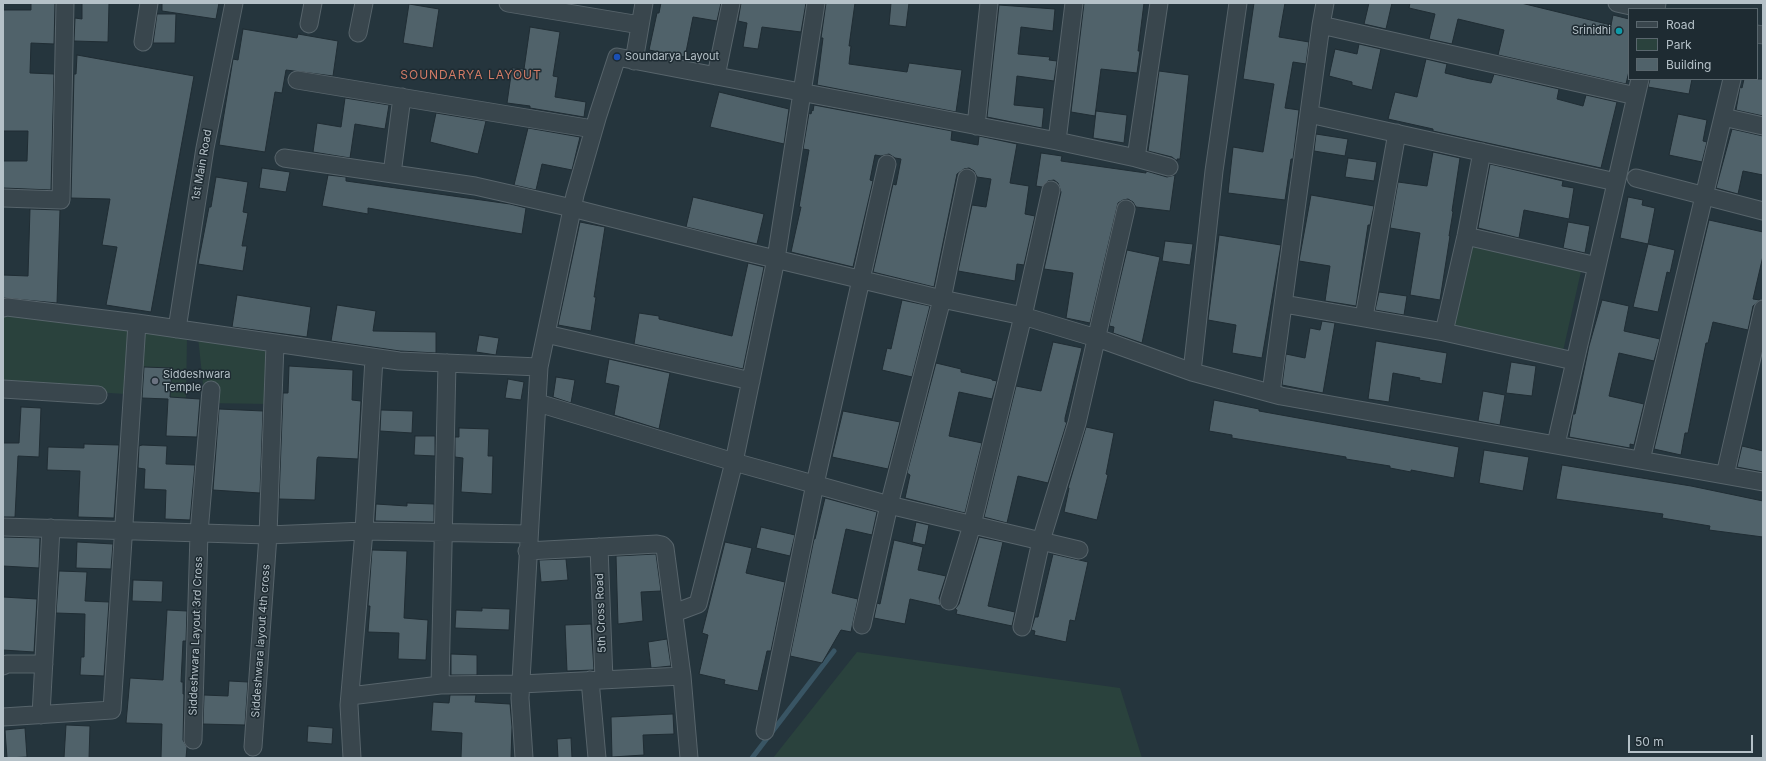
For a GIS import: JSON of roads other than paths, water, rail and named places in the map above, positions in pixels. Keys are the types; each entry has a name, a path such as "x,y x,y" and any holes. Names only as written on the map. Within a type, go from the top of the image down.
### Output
{"street":[{"path":"3,198 62,200 65,3"},
{"path":"143,42 149,3"},
{"name":"1st Main Road","path":"177,329 205,148 234,3"},
{"path":"310,24 313,3"},
{"path":"358,33 364,3"},
{"path":"508,3 640,24"},
{"path":"634,61 644,3"},
{"path":"716,76 731,3"},
{"path":"674,613 698,604 734,462 776,259 816,3"},
{"path":"976,126 990,3"},
{"path":"1056,141 1074,3"},
{"path":"1136,158 1159,3"},
{"path":"1192,372 1214,171 1238,3"},
{"path":"1271,393 1325,3"},
{"path":"1617,3 1640,8"},
{"path":"1321,25 1636,96"},
{"path":"524,758 520,698 539,367 572,208 593,129 617,57 1056,141 1136,158 1169,167"},
{"path":"297,80 593,129"},
{"path":"1556,444 1640,80"},
{"path":"1641,460 1732,80"},
{"path":"392,174 402,97"},
{"path":"1309,114 1616,182"},
{"path":"1723,117 1763,126"},
{"path":"1364,317 1397,133"},
{"path":"1444,332 1466,236 1482,152"},
{"path":"284,158 475,186 572,208 942,299 1023,316 1097,339 1192,372 1271,393 1763,482"},
{"path":"765,731 815,484 863,279 888,164"},
{"path":"862,625 889,505 942,299 967,178"},
{"path":"1636,178 1763,211"},
{"path":"949,601 972,525 1023,316 1051,190"},
{"path":"1022,627 1041,541 1077,423 1126,209"},
{"path":"1466,236 1597,266"},
{"path":"1284,304 1444,332 1574,361"},
{"path":"3,308 7,307 137,323 399,361 539,367"},
{"path":"1725,475 1763,309"},
{"path":"3,718 112,710 137,323"},
{"path":"546,334 751,381"},
{"name":"Siddeshwara layout 4th cross","path":"254,747 268,535 275,344"},
{"path":"352,758 350,696 364,531 374,358"},
{"path":"440,685 447,363"},
{"path":"3,389 98,395"},
{"name":"Siddeshwara Layout 3rd Cross","path":"193,740 199,533 211,390"},
{"path":"538,403 734,462 889,505 1079,550"},
{"path":"3,527 268,535 364,531 443,533 528,543 599,547 662,545 666,553 682,676 689,758"},
{"path":"41,715 51,528"},
{"name":"5th Cross Road","path":"597,758 599,547"},
{"path":"3,666 7,664 44,664"},
{"path":"350,696 440,685 521,684 682,676"}],"waterway":[{"path":"752,758 834,651"}],"place":[{"name":"Srinidhi","path":"1619,31"},
{"name":"Soundarya Layout","path":"617,57"},
{"name":"Siddeshwara Temple","path":"155,381"}],"district":[{"name":"SOUNDARYA LAYOUT","path":"471,75"}]}
